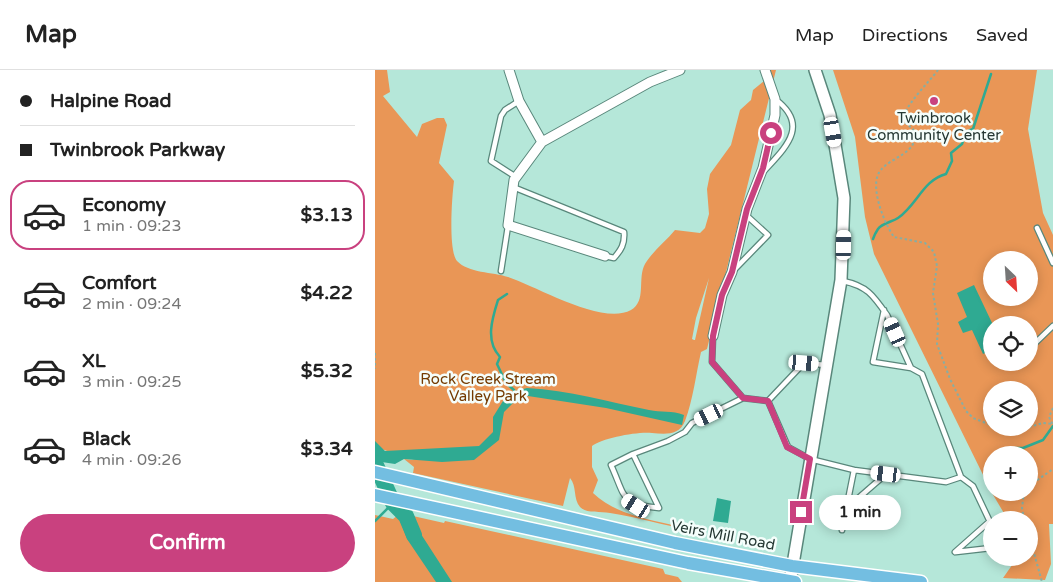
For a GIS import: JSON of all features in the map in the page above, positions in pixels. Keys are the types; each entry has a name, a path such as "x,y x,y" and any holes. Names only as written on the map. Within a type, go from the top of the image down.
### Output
{"main road":[{"path":"375,495 688,563 792,582 792,566 841,280 845,198 830,115 815,70"},
{"name":"Veirs Mill Road","path":"375,472 675,543 792,566 921,582"}],"street":[{"path":"509,70 519,101 542,142"},
{"path":"605,256 508,224 513,187 517,177 542,142 650,82 680,70"},
{"path":"713,336 722,295 732,272 746,214 759,176 775,115 775,99 765,70"}],"lane":[{"path":"759,176 786,148 793,136 791,121 783,105 775,99"},
{"path":"517,177 491,161 501,116 505,110 519,101"},
{"path":"513,187 624,232 623,246 614,258 605,256"},
{"path":"732,272 768,235 746,214"},
{"path":"501,271 508,224"},
{"path":"1037,228 1053,263"},
{"path":"841,280 860,284 884,310 911,368"},
{"path":"884,310 873,362 911,368 922,374 961,477 973,486 985,511"},
{"path":"1038,340 1053,326"},
{"path":"713,336 712,362 743,398"},
{"path":"768,401 804,363 826,365"},
{"path":"633,454 659,508 636,506 626,499 611,465 633,454 668,441 685,432 692,423 743,398 768,401"},
{"path":"768,401 787,447 810,459 854,470 946,482 961,477"},
{"path":"842,530 854,470"},
{"path":"846,509 886,474"},
{"path":"983,529 955,552 983,549"}],"path":[{"path":"938,70 916,96 902,118 914,133 912,147 905,154 890,162 878,175 878,200 884,219 895,238 925,243 934,252 937,266 933,294 938,324 936,338 938,350 966,411 983,422"},
{"path":"375,354 375,369"},
{"path":"1052,425 1049,417 1053,408"},
{"path":"1038,424 1043,423 1052,425"},
{"path":"1038,480 1053,469"},
{"path":"1038,565 1043,582"}],"green space":[{"name":"Rock Creek Stream Valley Park","path":"375,70 387,70 390,92 383,96 417,137 422,124 437,118 444,118 447,125 439,163 454,181 452,246 457,261 467,268 508,277 587,309 619,314 636,306 639,301 645,264 675,230 700,233 705,228 709,214 707,189 710,174 731,145 740,110 751,100 753,90 769,77 770,70 776,70 707,349 701,352 685,421 675,432 630,434 604,440 592,446 592,467 598,480 593,493 614,508 626,513 693,530 606,512 586,511 580,507 576,500 574,485 570,478 563,506 413,473 414,467 404,459 415,460 375,447","holes":["709,278 695,340 692,339 696,318"]},
{"path":"833,70 1037,70 1028,129 1043,213 1053,235 1053,524 1049,524 1051,564 1045,580 1003,578 1011,566 1038,566 1038,511 1003,511 997,501 1038,501 1038,446 983,446 983,475 874,254 865,217 855,137"},
{"path":"375,515 393,519 398,515 399,520 416,523 413,516 444,523 445,521 663,569 665,574 678,577 682,582 375,582"}],"shaded area":[{"path":"974,285 989,316 983,316 983,354 972,330 963,333 958,322 967,317 957,293"},
{"path":"527,388 558,391 653,411 680,413 684,415 682,425 606,408 528,396 515,401 504,412 499,440 474,460 442,462 404,459 395,464 375,461 375,441 385,451 479,446 493,432 493,417 508,393"},
{"path":"717,498 731,501 728,523 713,521"},
{"path":"398,515 413,516 419,531 452,582 436,582 407,539"}],"waterway":[{"path":"873,239 880,227 905,213 931,182 946,174 952,161 951,153 962,144 966,132 973,129 991,74"},
{"path":"507,294 498,300 492,322 491,337 495,351 500,357 497,364 506,383 514,390"},
{"path":"1028,446 1043,440 1053,426"},
{"path":"375,463 393,503 406,516 414,535"},
{"path":"375,521 393,503"}],"place":[{"name":"Twinbrook Community Center","path":"934,101"}],"route":[{"path":"771,133 763,168 747,209 732,272 722,295 713,336 712,362 743,398 768,401 787,447 810,459 801,512"}]}
